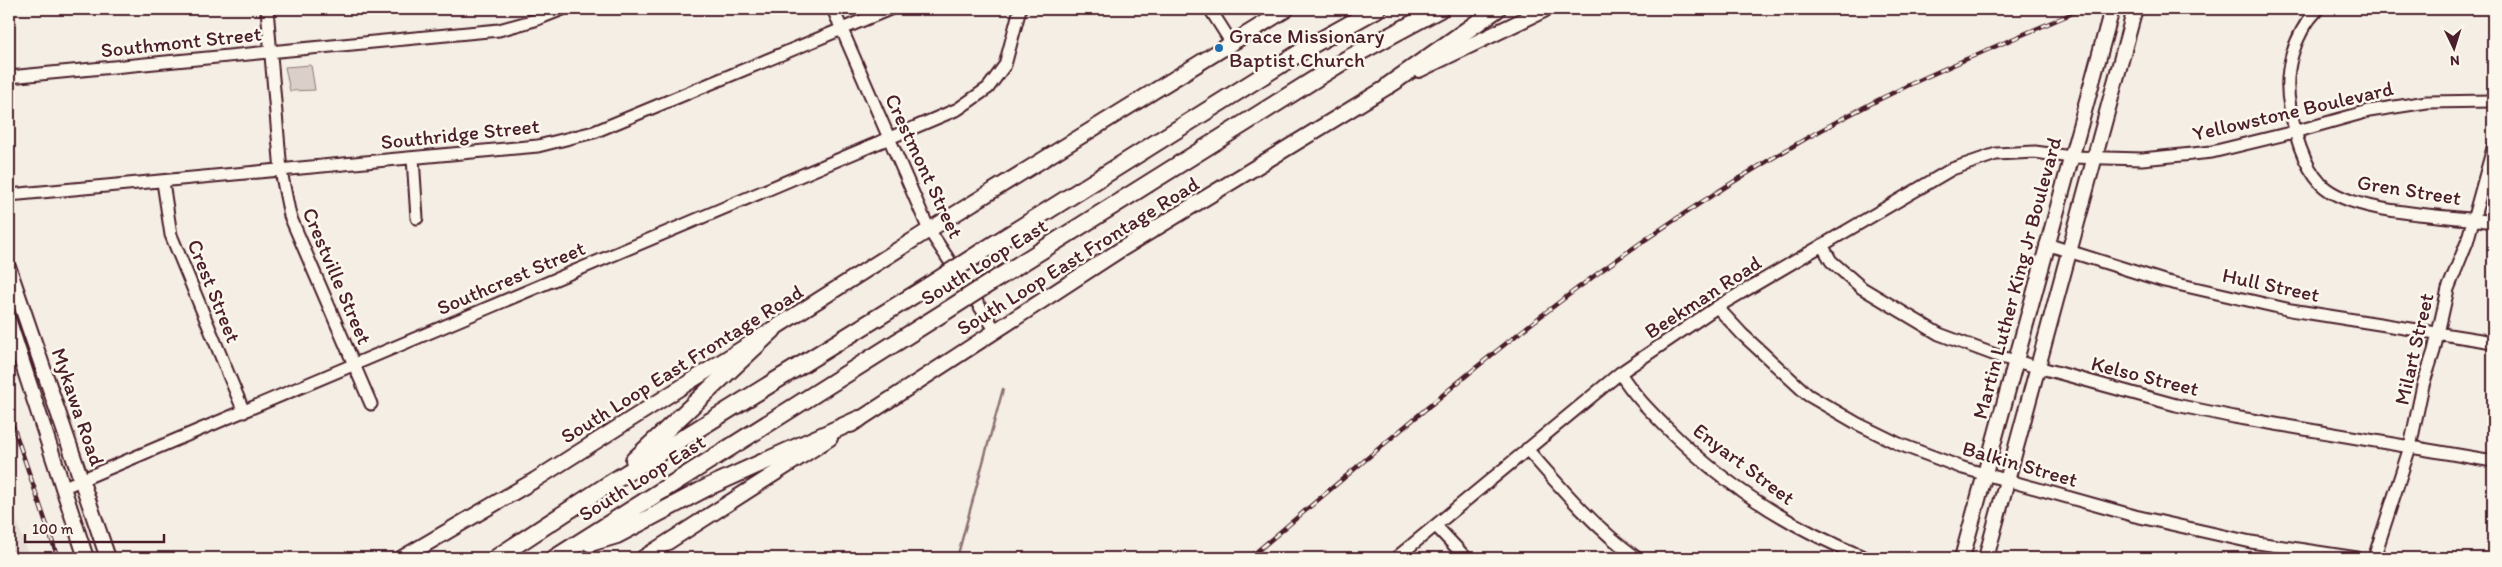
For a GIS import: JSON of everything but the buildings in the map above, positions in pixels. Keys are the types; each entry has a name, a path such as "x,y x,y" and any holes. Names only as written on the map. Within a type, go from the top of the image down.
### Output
{"highway":[{"name":"South Loop East","path":"496,558 609,484 1312,45 1377,9"},
{"name":"South Loop East","path":"561,555 1347,59 1440,9"},
{"path":"1390,85 1498,9"},
{"path":"609,484 773,330"},
{"path":"561,555 617,535 708,487 859,419"}],"main road":[{"name":"South Loop East Frontage Road","path":"402,558 535,480 929,230 1286,9"},
{"name":"South Loop East Frontage Road","path":"643,558 1120,250 1390,85 1546,9"},
{"name":"Martin Luther King Jr Boulevard","path":"1962,558 2046,244 2112,9"},
{"name":"Martin Luther King Jr Boulevard","path":"1986,558 2039,368 2068,250 2095,158 2133,9"},
{"name":"Mykawa Road","path":"9,269 108,558"},
{"path":"9,316 23,311"},
{"name":"Mykawa Road","path":"9,322 86,558"}],"street":[{"name":"Crestville Street","path":"268,9 281,170 290,216 371,404"},
{"name":"Southmont Street","path":"9,77 499,30 535,20 563,9"},
{"name":"Crestmont Street","path":"834,9 929,230 996,331"},
{"name":"Southridge Street","path":"9,195 538,146 594,132 890,9"},
{"name":"Southcrest Street","path":"62,488 958,109 988,88 1005,65 1020,9"},
{"path":"1210,9 1231,42"},
{"name":"Gren Street","path":"2318,9 2299,35 2289,67 2287,85 2294,132 2303,155 2321,184 2332,193 2362,206 2493,222"},
{"name":"Yellowstone Boulevard","path":"2071,157 2142,159 2212,152 2347,117 2396,107 2427,102 2493,101"},
{"name":"Milart Street","path":"2374,558 2410,447 2422,385 2439,333 2448,289 2467,242 2493,148"},
{"name":"Beekman Road","path":"1396,558 1620,373 1717,307 1952,169 1996,154 2035,152 2071,157"},
{"path":"413,158 417,218"},
{"name":"Crest Street","path":"163,182 171,235 244,412"},
{"name":"Hull Street","path":"2046,244 2164,281 2281,308 2493,342"},
{"name":"Kelso Street","path":"1822,245 1831,261 1862,288 1939,334 2015,362 2176,405 2234,417 2493,461"},
{"name":"Balkin Street","path":"1717,307 1742,334 1808,396 1899,444 1963,468 2135,516 2251,542 2357,558"},
{"name":"Enyart Street","path":"1620,373 1633,394 1697,459 1767,510 1839,548 1866,558"},
{"path":"1527,449 1614,542 1637,558"},
{"path":"1436,526 1466,558"}],"shaded area":[{"path":"311,65 315,90 290,91 285,67"},
{"path":"9,496 29,558 9,558"}],"waterway":[{"path":"957,558 1003,389"}],"railway":[{"path":"1249,558 1531,324 1629,251 1697,205 1802,141 1874,102 1953,65 2082,9"},
{"path":"9,414 58,558"}],"place":[{"name":"Grace Missionary Baptist Church","path":"1219,48"}]}
